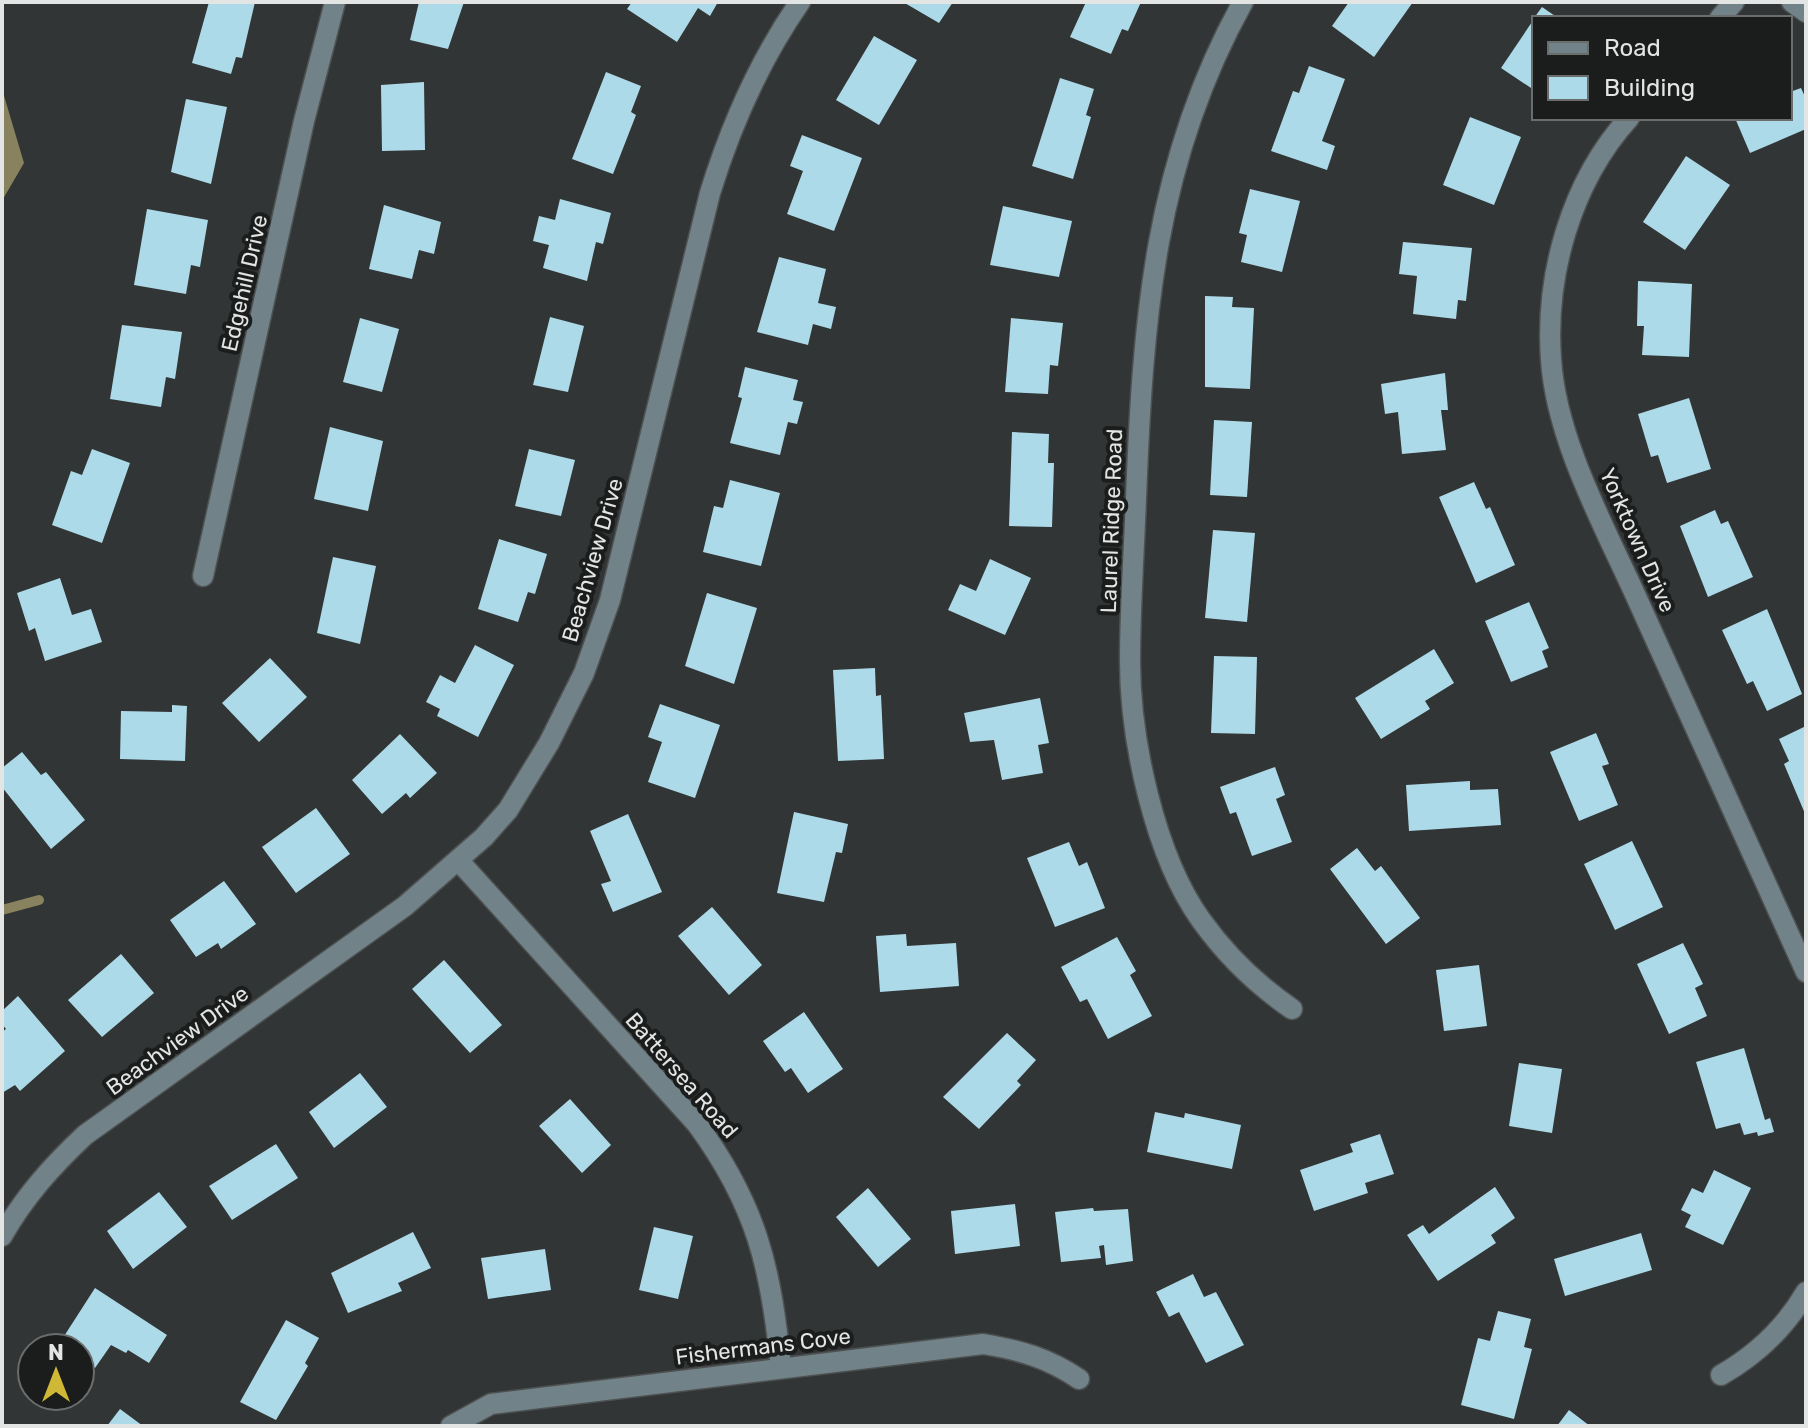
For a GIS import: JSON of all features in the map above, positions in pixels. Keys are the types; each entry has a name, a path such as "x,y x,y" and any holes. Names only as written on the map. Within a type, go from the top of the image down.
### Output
{"street":[{"name":"Edgehill Drive","path":"203,576 304,121 335,2"},
{"name":"Beachview Drive","path":"2,1236 19,1207 49,1168 85,1135 405,906 458,860 508,810 549,743 584,673 610,600 718,167 753,79 800,2"},
{"name":"Laurel Ridge Road","path":"1243,2 1194,107 1166,201 1150,282 1141,364 1130,664 1137,739 1148,789 1183,887 1200,919 1234,960 1292,1009"},
{"path":"1792,2 1806,12"},
{"name":"Yorktown Drive","path":"1628,120 1594,166 1572,212 1557,260 1550,336 1559,411 1610,537 1806,972"},
{"name":"Battersea Road","path":"458,860 697,1124 721,1157 750,1211 769,1269 781,1368"},
{"path":"1721,1375 1767,1342 1795,1312 1806,1292"},
{"name":"Fishermans Cove","path":"451,1426 491,1404 983,1344 1024,1350 1056,1363 1079,1379"}],"shaded area":[{"path":"2,89 24,163 3,199 2,213"}],"building":[{"path":"209,2 255,2 242,58 236,57 231,74 192,63"},
{"path":"419,2 464,2 448,49 410,40"},
{"path":"632,2 718,2 710,16 698,8 677,42 627,9"},
{"path":"903,2 953,2 939,23"},
{"path":"1086,2 1141,2 1128,31 1122,29 1111,54 1070,37"},
{"path":"1349,2 1413,2 1374,57 1332,26"},
{"path":"1542,7 1555,16 1535,16"},
{"path":"1532,22 1532,89 1501,68"},
{"path":"874,36 917,60 879,125 836,100"},
{"path":"1309,66 1345,79 1322,141 1335,146 1327,170 1271,151 1293,91 1299,93"},
{"path":"606,72 641,86 631,112 636,115 613,174 572,159"},
{"path":"1060,78 1094,89 1086,115 1091,117 1073,179 1032,166"},
{"path":"424,82 425,150 382,151 381,85"},
{"path":"1801,88 1806,99 1806,129 1750,153 1736,120 1792,120 1792,91"},
{"path":"186,99 227,107 211,184 171,172"},
{"path":"1470,117 1521,137 1494,205 1443,185"},
{"path":"802,135 862,158 834,231 787,214 803,171 790,166"},
{"path":"1686,156 1730,185 1685,250 1643,222"},
{"path":"1250,189 1300,201 1282,272 1241,262 1247,235 1239,233"},
{"path":"560,199 611,213 603,244 596,242 587,281 543,268 549,245 533,241 539,216 555,220"},
{"path":"384,205 441,222 434,254 419,250 412,279 369,269"},
{"path":"1003,206 1072,221 1059,277 990,265"},
{"path":"147,209 208,220 200,267 191,265 186,294 134,285"},
{"path":"1403,242 1472,248 1466,301 1458,300 1456,319 1413,314 1417,276 1399,274"},
{"path":"779,257 826,269 818,303 836,307 831,329 813,324 808,345 757,332"},
{"path":"1638,281 1692,284 1689,357 1642,355 1644,326 1637,326"},
{"path":"1205,296 1233,297 1232,307 1254,308 1250,389 1205,387"},
{"path":"550,317 584,326 568,392 533,385"},
{"path":"360,318 399,329 382,392 343,382"},
{"path":"1011,318 1063,323 1058,366 1050,365 1048,394 1005,392"},
{"path":"122,325 182,332 175,379 166,377 161,407 110,399"},
{"path":"745,367 798,380 793,400 803,402 797,424 788,422 780,455 730,443 742,398 738,397"},
{"path":"1445,373 1448,410 1441,410 1446,450 1402,454 1398,412 1385,414 1381,384"},
{"path":"1689,398 1711,469 1667,483 1658,455 1651,457 1638,414"},
{"path":"1214,420 1252,422 1247,497 1210,495"},
{"path":"330,427 383,441 368,511 314,499"},
{"path":"1012,432 1049,434 1048,463 1054,463 1052,527 1009,526"},
{"path":"92,449 130,463 102,543 52,525 71,471 82,475"},
{"path":"529,449 575,460 561,516 515,506"},
{"path":"730,480 780,493 761,566 703,552 714,506 723,508"},
{"path":"1474,482 1486,509 1490,507 1515,565 1476,583 1439,497"},
{"path":"1715,510 1721,524 1728,521 1753,577 1708,597 1680,526"},
{"path":"1213,530 1255,533 1247,622 1205,618"},
{"path":"499,539 547,554 535,594 528,592 518,622 478,609"},
{"path":"333,557 376,566 360,644 317,633"},
{"path":"990,559 1031,578 1005,635 948,610 960,584 976,591"},
{"path":"60,578 72,615 91,609 102,642 45,661 35,628 29,631 17,593"},
{"path":"707,593 757,608 734,684 685,666"},
{"path":"1529,602 1549,648 1542,651 1548,667 1511,682 1485,621"},
{"path":"1767,609 1802,694 1767,711 1753,681 1747,684 1722,630"},
{"path":"475,645 514,665 478,737 437,716 440,709 426,702 440,675 455,683"},
{"path":"1434,649 1454,683 1425,701 1430,709 1381,739 1355,698"},
{"path":"1214,656 1257,657 1255,734 1211,733"},
{"path":"270,658 307,697 259,742 222,703"},
{"path":"875,668 876,696 881,695 884,759 838,761 833,670"},
{"path":"1040,698 1049,743 1038,745 1043,773 1002,780 994,740 970,742 964,713"},
{"path":"660,704 720,725 695,798 648,782 662,742 648,737"},
{"path":"172,705 187,706 185,761 120,759 121,711 172,712"},
{"path":"1806,726 1806,816 1784,764 1789,761 1779,739"},
{"path":"1596,733 1609,764 1602,766 1618,805 1579,821 1550,752"},
{"path":"400,734 437,773 410,798 406,793 382,814 352,780"},
{"path":"22,752 41,775 46,772 85,820 51,849 2,787 2,768"},
{"path":"1275,767 1285,795 1276,799 1292,842 1252,856 1236,812 1230,814 1220,787"},
{"path":"1470,781 1470,790 1498,789 1501,825 1409,831 1406,785"},
{"path":"316,808 350,854 296,893 262,847"},
{"path":"794,812 848,824 842,853 836,852 824,902 777,893"},
{"path":"628,814 662,892 613,912 601,884 611,881 590,831"},
{"path":"1632,841 1663,907 1615,930 1584,864"},
{"path":"1069,842 1079,866 1087,862 1105,908 1055,927 1027,858"},
{"path":"1357,848 1375,871 1381,866 1420,918 1386,944 1330,869"},
{"path":"224,881 256,924 221,949 218,943 196,957 170,920"},
{"path":"712,907 762,965 729,995 678,936"},
{"path":"906,934 907,946 956,943 959,986 880,992 876,936"},
{"path":"1117,937 1136,971 1130,975 1152,1016 1108,1039 1087,999 1080,1002 1061,967"},
{"path":"1683,943 1703,984 1695,988 1707,1016 1669,1034 1637,964"},
{"path":"121,954 154,993 102,1037 68,1000"},
{"path":"444,960 502,1025 470,1053 412,989"},
{"path":"1479,965 1487,1026 1444,1031 1436,970"},
{"path":"18,996 65,1051 20,1091 15,1085 2,1093 2,1032 6,1029 2,1024 2,1011"},
{"path":"804,1012 843,1069 808,1093 791,1068 785,1072 763,1041"},
{"path":"1007,1033 1036,1060 1017,1081 1021,1085 979,1129 943,1097"},
{"path":"1744,1048 1765,1120 1770,1118 1774,1132 1744,1135 1740,1123 1716,1129 1696,1062"},
{"path":"1519,1063 1562,1069 1552,1133 1509,1126"},
{"path":"360,1073 387,1107 334,1148 309,1112"},
{"path":"570,1099 611,1145 582,1173 539,1126"},
{"path":"1155,1112 1184,1118 1185,1113 1241,1125 1232,1169 1147,1152"},
{"path":"1380,1134 1394,1174 1365,1183 1368,1193 1314,1211 1300,1170 1353,1152 1350,1144"},
{"path":"276,1144 298,1178 232,1220 209,1186"},
{"path":"1714,1170 1751,1188 1723,1245 1685,1227 1691,1215 1681,1210 1692,1188 1703,1193"},
{"path":"1495,1187 1515,1218 1491,1235 1496,1243 1438,1281 1407,1235 1423,1225 1429,1234"},
{"path":"868,1188 911,1239 878,1267 836,1217"},
{"path":"159,1192 187,1227 133,1269 107,1231"},
{"path":"1015,1204 1020,1246 955,1254 951,1211"},
{"path":"1093,1208 1094,1211 1128,1209 1133,1261 1106,1265 1104,1245 1099,1246 1101,1258 1061,1262 1055,1212"},
{"path":"654,1227 693,1236 678,1299 639,1290"},
{"path":"413,1232 431,1268 398,1283 402,1291 348,1313 331,1273"},
{"path":"1641,1233 1652,1270 1565,1296 1554,1259"},
{"path":"545,1249 551,1290 488,1299 481,1258"},
{"path":"1193,1274 1204,1297 1216,1292 1244,1345 1206,1363 1179,1312 1169,1317 1156,1292"},
{"path":"95,1288 167,1335 149,1363 128,1350 126,1353 111,1345 96,1367 96,1332 67,1332"},
{"path":"1498,1311 1531,1319 1524,1347 1532,1349 1514,1419 1461,1405 1478,1338 1490,1341"},
{"path":"286,1320 319,1338 305,1363 308,1366 276,1420 240,1402"},
{"path":"120,1409 143,1426 107,1426"},
{"path":"1569,1410 1590,1426 1557,1426"}],"waterway":[{"path":"2,910 39,900"}]}
